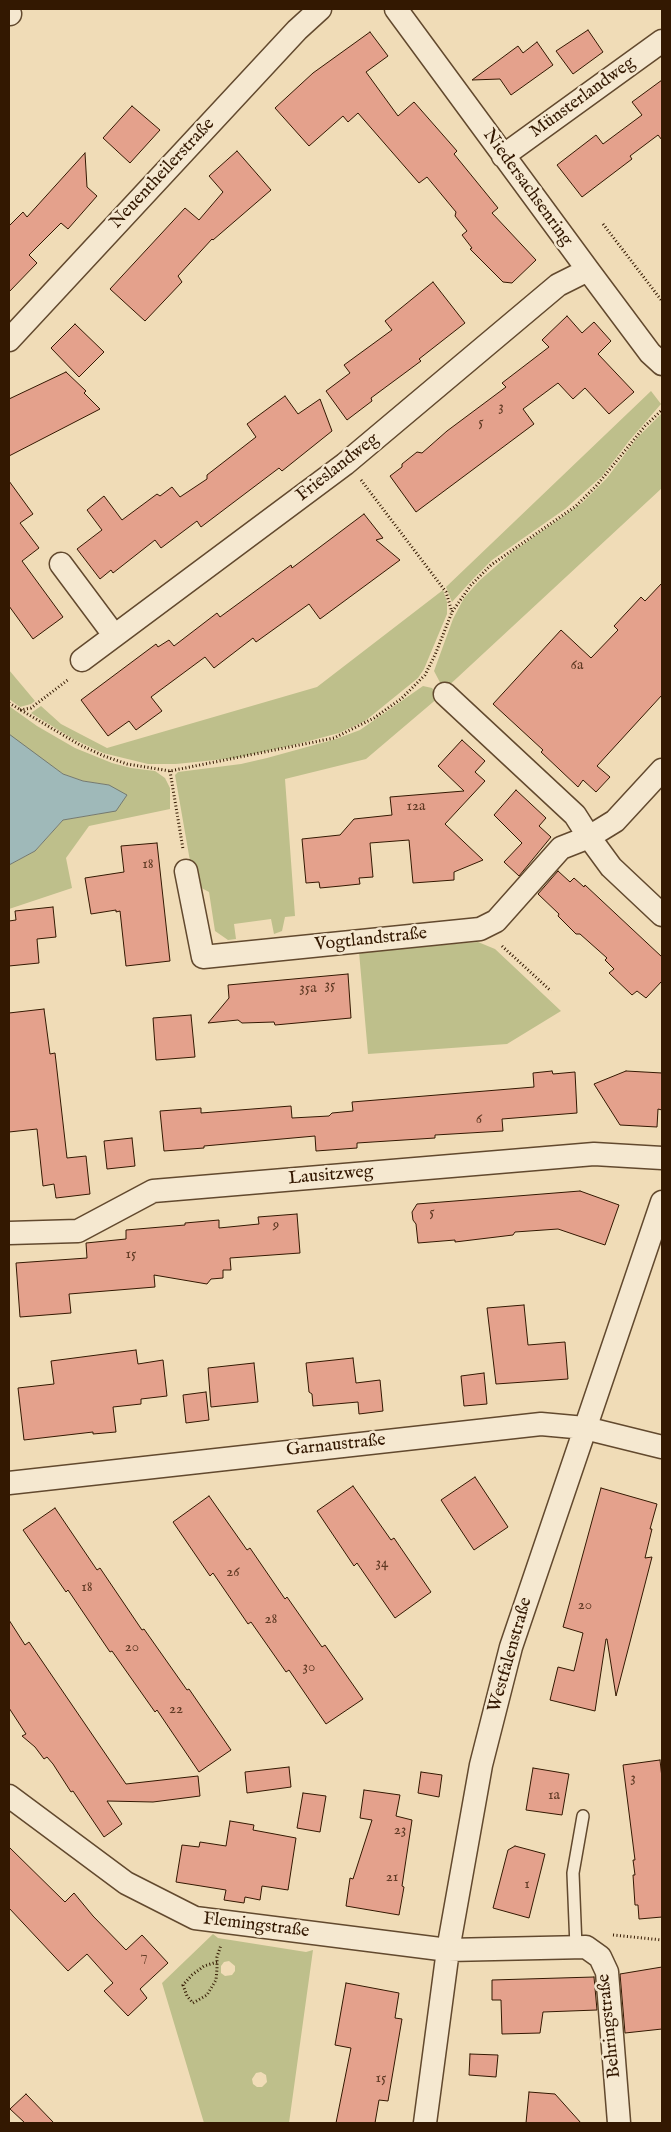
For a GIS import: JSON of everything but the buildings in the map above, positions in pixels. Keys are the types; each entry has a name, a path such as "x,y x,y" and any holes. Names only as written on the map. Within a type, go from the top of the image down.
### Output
{"street":[{"name":"Neuentheilerstraße","path":"9,340 297,30 320,9"},
{"name":"Niedersachsenring","path":"396,9 650,353 662,364"},
{"name":"Münsterlandweg","path":"503,156 662,40"},
{"name":"Frieslandweg","path":"82,660 345,464 558,285 588,270"},
{"path":"61,564 114,635"},
{"path":"445,694 575,815 611,867 662,915"},
{"name":"Vogtlandstraße","path":"186,872 203,957 480,929 496,921 561,848 589,836 616,821 662,770"},
{"name":"Lausitzweg","path":"9,1233 78,1231 153,1191 594,1154 662,1158"},
{"name":"Westfalenstraße","path":"425,2123 448,1950 481,1765 511,1647 662,1202"},
{"name":"Garnaustraße","path":"9,1483 541,1424 585,1428 662,1447"},
{"name":"Flemingstraße","path":"9,1796 126,1883 195,1918 448,1950"},
{"path":"448,1950 581,1947"},
{"name":"Behringstraße","path":"581,1947 600,1957 607,1972 619,2123"}],"lane":[{"path":"581,1947 573,1873 583,1816"}],"path":[{"path":"603,224 662,300"},
{"path":"9,702 80,745 104,756 127,764 170,771 334,738 374,718 401,699 424,675 436,655 452,612 471,585 491,565 576,506 597,485 645,426 662,410"},
{"path":"345,464 361,479 446,592 452,612"},
{"path":"20,710 31,708 37,704 81,669 82,660"},
{"path":"170,771 186,872"},
{"path":"483,927 551,991"},
{"path":"217,1962 204,1966 192,1974 183,1985 187,1996 193,2002 207,1994 216,1980 217,1962 223,1936 222,1922"},
{"path":"581,1947 602,1934 662,1940"}],"green space":[{"path":"651,391 661,404 602,476 565,509 492,560 452,602 446,587"},
{"path":"662,413 662,488 444,690 434,671 453,619 464,598 479,581 511,553 582,503 607,478 637,438"},
{"path":"443,590 447,602 447,614 424,669 418,678 365,721 339,733 235,758 176,764 148,764 103,753 73,739 31,713 41,706 61,724 107,748 317,687"},
{"path":"9,670 35,701 31,704 20,707 9,699"},
{"path":"423,686 432,688 439,697 366,759 285,779 295,916 285,917 282,931 274,934 271,919 234,924 236,939 228,940 215,931 209,892 194,884 175,775 178,772 241,764 336,739 360,730"},
{"path":"9,706 37,726 75,748 112,763 155,771 165,778 170,788 170,809 89,826 66,858 72,888 9,909 9,865 35,851 63,820 99,814 109,785 83,781 63,774 11,738 9,734"},
{"path":"478,942 495,949 561,1011 507,1044 368,1054 359,952"},
{"path":"213,1934 218,1938 306,1952 313,1950 289,2123 204,2123 162,1983","holes":["229,1961 235,1966 235,1971 232,1975 225,1976 221,1973 221,1966 224,1962","261,2072 266,2075 267,2082 262,2087 257,2087 253,2084 252,2079 256,2073"]}],"water":[{"path":"9,734 63,774 83,781 109,785 127,795 116,811 63,820 35,851 9,865"}]}
